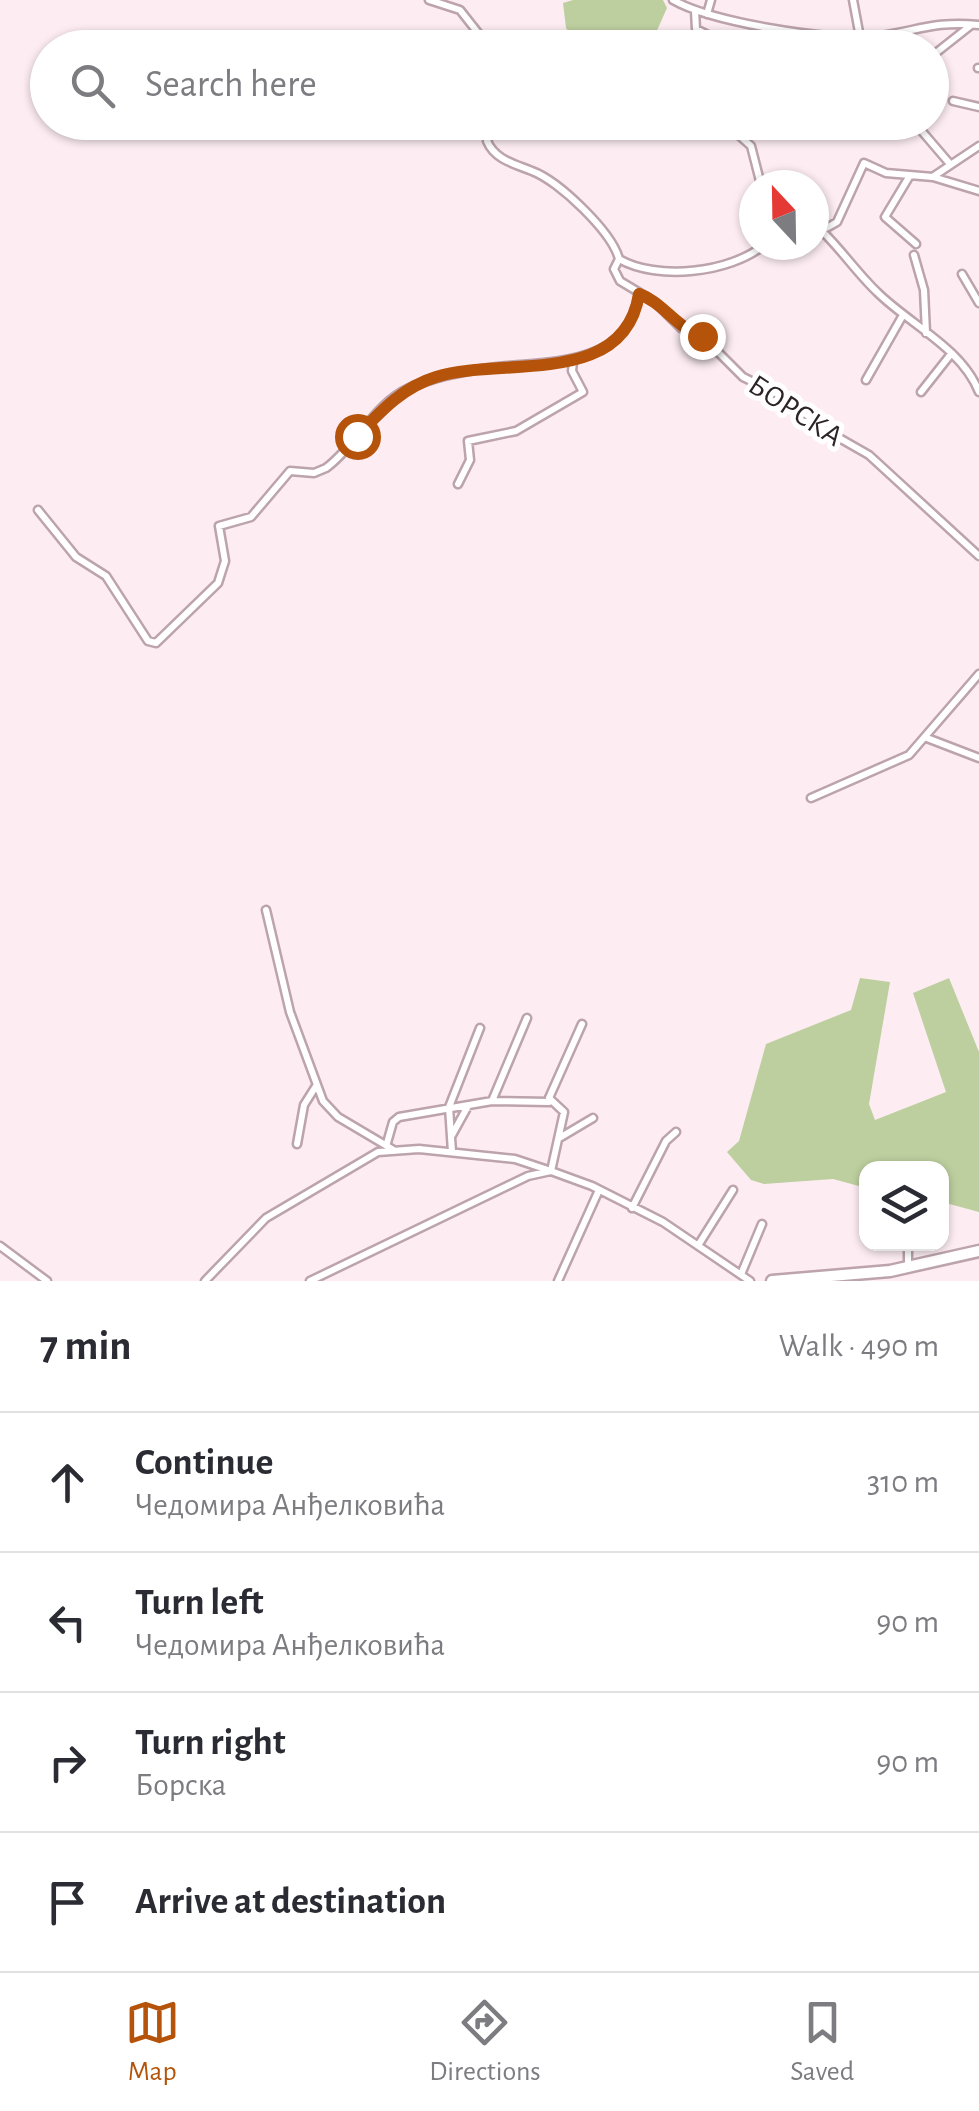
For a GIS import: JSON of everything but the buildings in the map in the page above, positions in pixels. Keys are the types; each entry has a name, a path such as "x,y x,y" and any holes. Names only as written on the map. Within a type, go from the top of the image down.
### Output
{"street":[{"path":"429,0 464,13 477,30"},
{"path":"673,0 706,14 794,30"},
{"path":"706,14 710,0"},
{"path":"853,0 858,30"},
{"path":"695,11 696,30"},
{"path":"896,30 919,25 975,25"},
{"path":"949,44 975,25"},
{"path":"953,102 979,107"},
{"path":"489,140 494,153 536,172 575,202 613,240 619,259 660,272 719,265 739,256"},
{"path":"744,140 751,146 757,170"},
{"path":"929,140 950,164"},
{"path":"933,177 979,146"},
{"path":"829,229 837,222 864,163 886,173 933,177 979,190"},
{"path":"909,176 885,217 916,244"},
{"path":"829,238 903,315 951,354 972,377 979,392"},
{"path":"914,255 924,290 926,333"},
{"name":"БОРСКА","path":"619,259 614,269 616,278 655,302 681,328 702,336 742,376 784,397 827,431 868,455 979,556"},
{"path":"962,274 979,303"},
{"path":"38,510 76,557 106,576 148,641 156,643 218,583 226,561 218,526 252,517 288,472 296,469 314,473 331,464 399,394 433,378 574,362 596,354 616,338 632,315 639,294"},
{"path":"866,380 903,315"},
{"path":"921,392 951,354"},
{"path":"458,484 470,460 468,441 523,428 583,392 572,371 574,362"},
{"path":"972,377 979,366"},
{"path":"811,798 902,760 927,738 975,684 979,674"},
{"path":"927,738 979,758"},
{"path":"266,910 290,1012 314,1088 338,1117 390,1146 526,1161 596,1188 698,1244 750,1281"},
{"path":"492,1101 526,1018"},
{"path":"550,1102 582,1024"},
{"path":"452,1152 449,1107 480,1028"},
{"path":"297,1144 301,1116 314,1088"},
{"path":"390,1146 396,1118 492,1101 550,1102 564,1110 550,1171"},
{"path":"451,1137 468,1106"},
{"path":"560,1137 593,1118"},
{"path":"632,1208 666,1141 676,1132"},
{"path":"373,1137 378,1152"},
{"path":"205,1281 266,1218 390,1146"},
{"path":"310,1281 496,1191 550,1171"},
{"path":"558,1281 596,1188"},
{"path":"698,1244 733,1190"},
{"path":"742,1272 762,1224"},
{"path":"0,1246 48,1281"},
{"path":"908,1251 908,1268"},
{"path":"772,1281 888,1274 979,1251"},
{"path":"888,1274 900,1281"}],"green space":[{"path":"663,0 667,8 657,30 567,30 563,3"},
{"path":"860,978 890,982 869,1104 875,1120 946,1092 913,993 949,978 979,1052 979,1212 949,1204 949,1161 859,1161 859,1186 833,1179 764,1184 751,1180 727,1152 739,1141 766,1044 851,1010"}],"route":[{"path":"357,436 403,391 433,378 518,365 574,362 596,354 625,327 639,294 655,302 681,328 702,336"}]}
